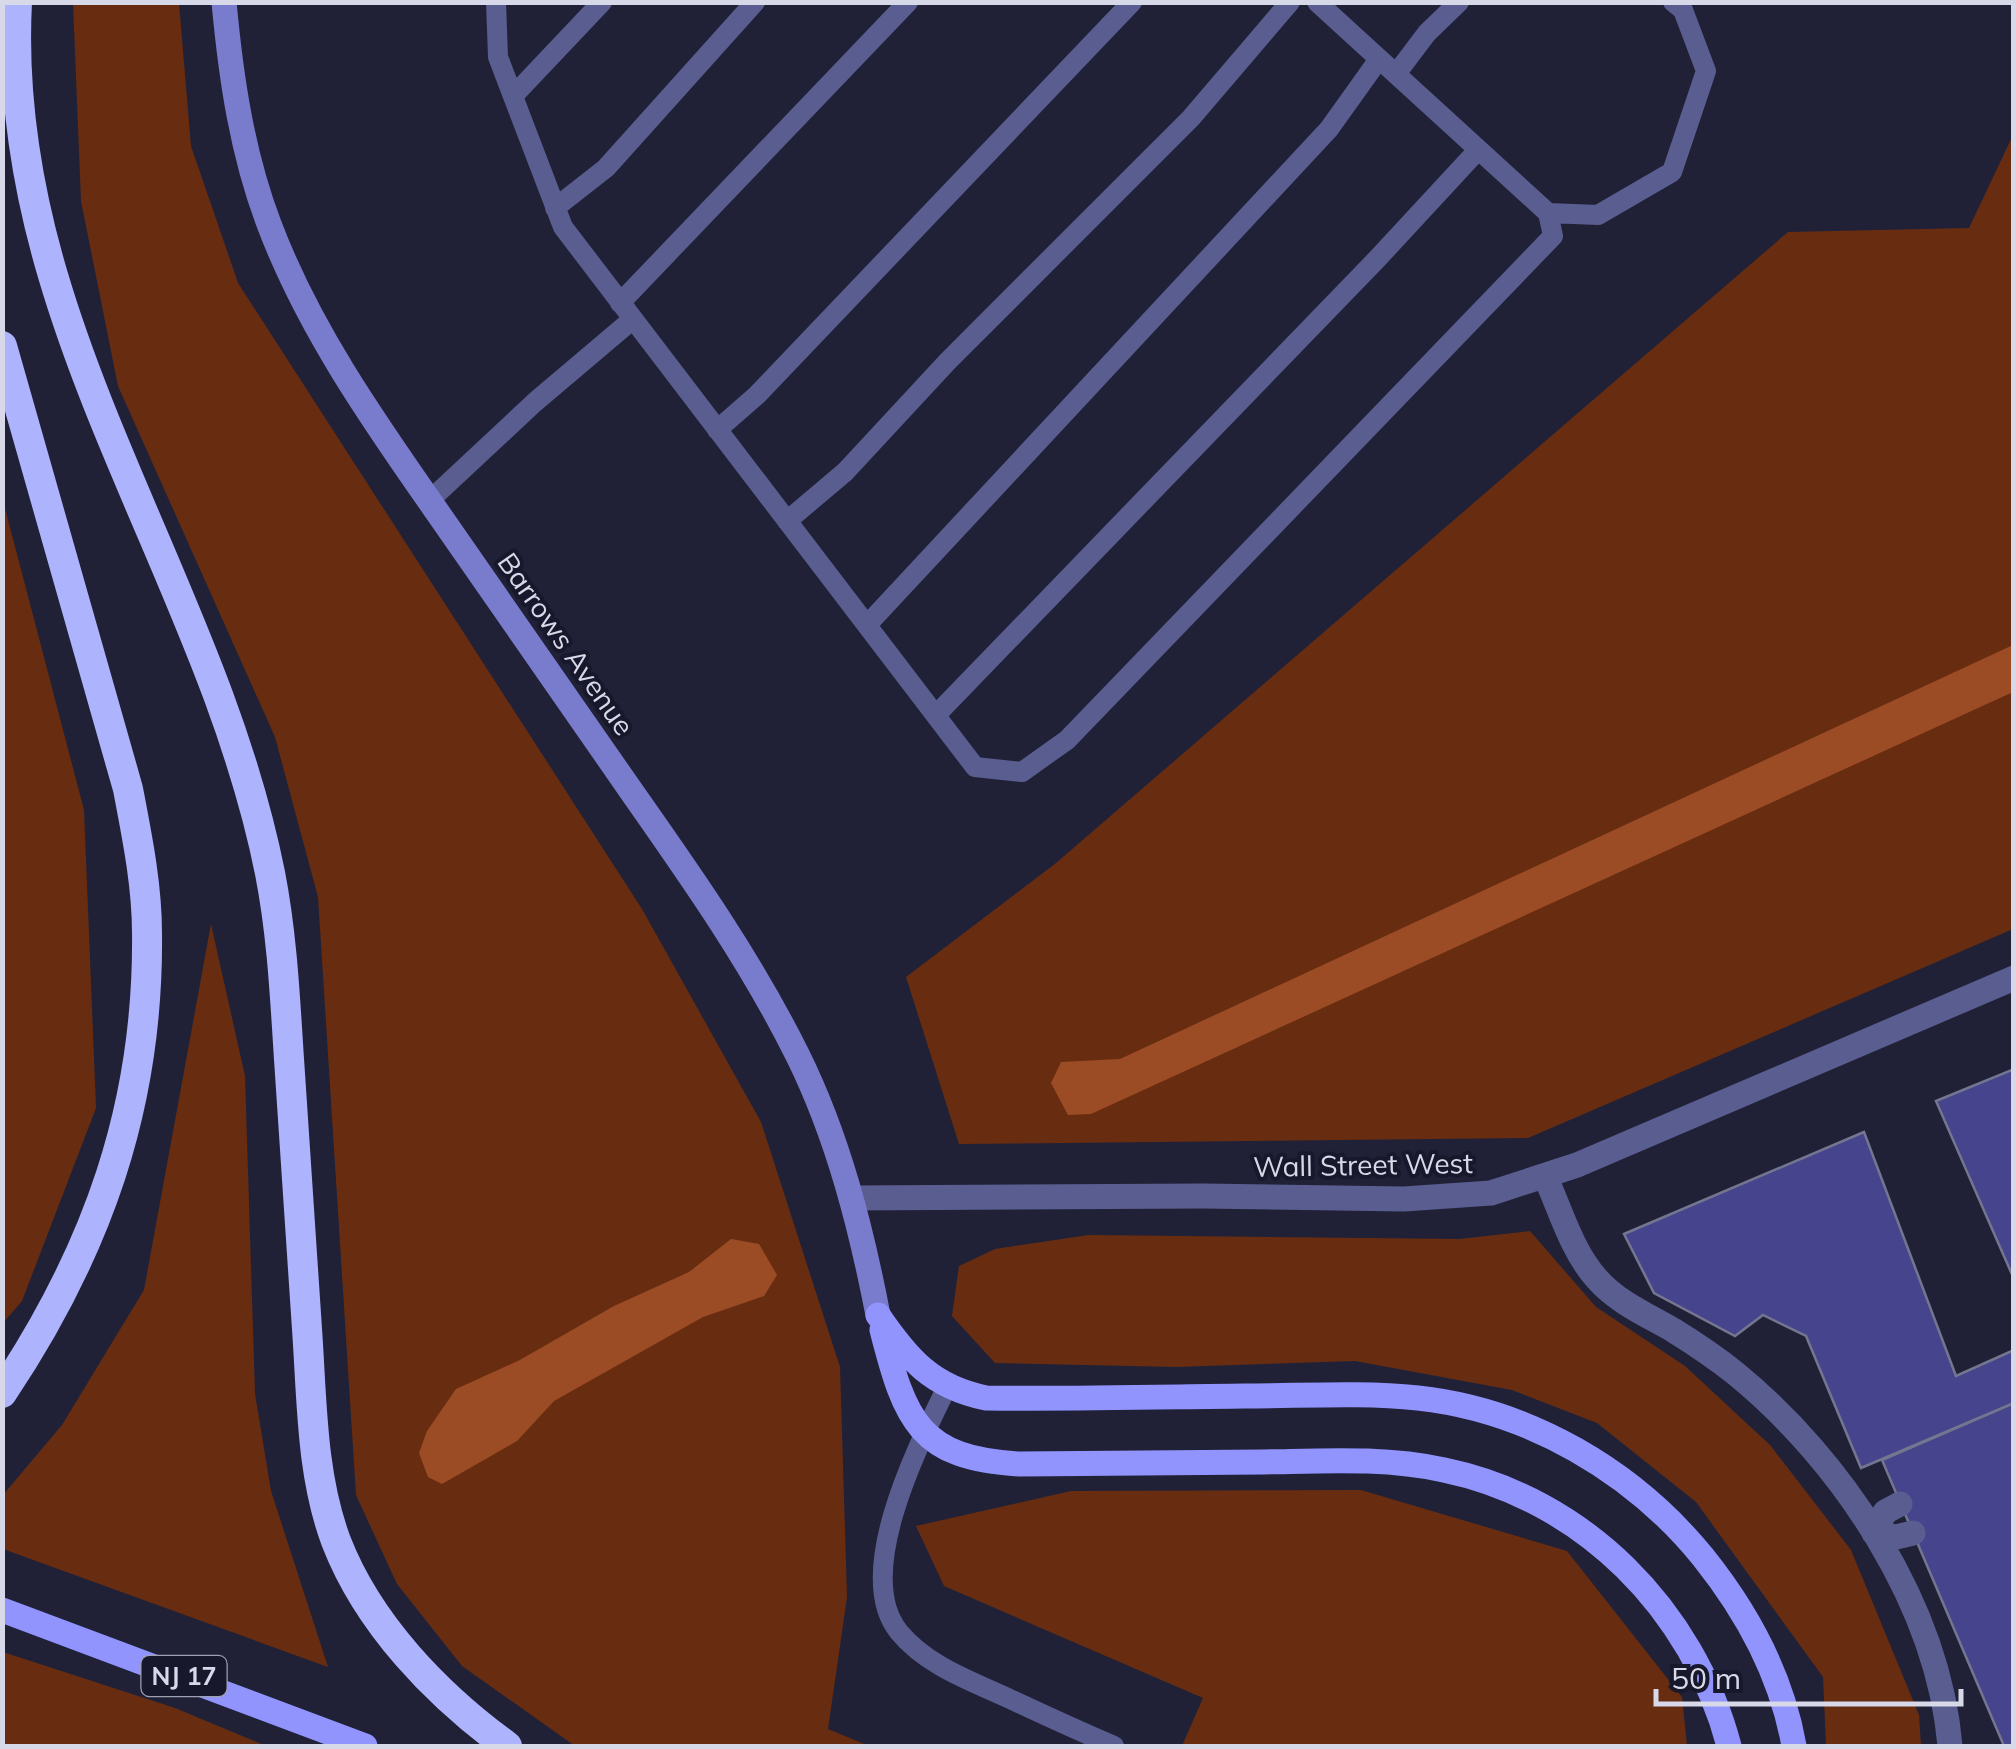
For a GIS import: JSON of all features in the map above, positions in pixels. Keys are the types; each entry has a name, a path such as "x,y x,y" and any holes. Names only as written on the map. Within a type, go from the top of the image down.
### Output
{"highway":[{"path":"2,20 8,2"},
{"path":"17,2 16,121 42,261 85,389 232,733 270,875 283,970 314,1427 326,1508 353,1577 394,1638 450,1700 508,1746"},
{"path":"2,346 124,772 141,858 147,930 145,1007 137,1076 119,1152 84,1252 2,1393"}],"main road":[{"path":"878,1315 910,1357 947,1387 986,1398 1421,1398 1538,1431 1574,1448 1641,1494 1723,1582 1758,1642 1782,1698 1794,1746"},
{"path":"878,1315 908,1412 924,1434 944,1448 993,1462 1378,1462 1446,1470 1510,1490 1573,1524 1627,1568 1648,1591 1698,1666 1716,1704 1728,1746"},
{"name":"NJ 17","path":"2,1610 365,1746"}],"street":[{"name":"Barrows Avenue","path":"224,2 235,95 251,171 288,270 339,364 429,500 751,968 822,1111 851,1198 878,1315"},
{"name":"Wall Street West","path":"851,1198 1430,1198 1491,1192 1546,1178 2014,978"},
{"path":"1546,1178 1578,1251 1598,1281 1703,1349 1769,1402 1823,1460 1874,1533 1923,1636 1944,1704 1950,1746"},
{"path":"1874,1533 1885,1512 1900,1504"},
{"path":"1874,1533 1896,1537 1913,1533"}],"lane":[{"path":"496,2 498,57 562,227 975,767 1022,772 1067,740 1553,236 1548,213 1317,2"},
{"path":"513,96 602,2"},
{"path":"556,208 606,168 755,2"},
{"path":"429,500 627,311 908,2"},
{"path":"718,430 757,395 1132,2"},
{"path":"787,521 845,472 948,361 1191,118 1290,2"},
{"path":"1396,74 1427,33 1459,2"},
{"path":"1548,213 1598,215 1672,172 1706,71 1683,5"},
{"path":"867,626 1329,129 1379,59"},
{"path":"936,715 1478,150"},
{"path":"947,1387 896,1507 886,1548 885,1601 896,1629 920,1654 947,1670 1114,1746"}],"shaded area":[{"path":"73,3 179,3 191,146 238,283 642,909 761,1122 840,1367 847,1597 828,1729 869,1746 575,1746 462,1666 397,1584 356,1495 318,897 275,737 118,386 81,201"},
{"path":"2013,135 2013,929 1528,1138 959,1144 906,977 1056,863 1788,232 1969,228"},
{"path":"2,497 84,810 96,1108 22,1301 3,1323"},
{"path":"2013,645 2013,692 1091,1114 1068,1115 1051,1083 1061,1062 1120,1059"},
{"path":"211,924 245,1076 255,1394 271,1491 328,1667 3,1549 3,1495 62,1425 144,1290"},
{"path":"1530,1231 1596,1307 1685,1366 1770,1445 1851,1550 1919,1715 1921,1746 1826,1746 1823,1677 1696,1502 1597,1423 1512,1390 1355,1361 1176,1367 995,1363 952,1316 959,1266 995,1249 1089,1235 1460,1239"},
{"path":"731,1239 759,1244 777,1275 764,1296 703,1317 554,1401 517,1441 442,1484 428,1477 419,1453 427,1431 456,1389 518,1361 614,1306 689,1272"},
{"path":"1361,1490 1567,1551 1682,1697 1687,1746 1182,1746 1203,1698 944,1586 916,1526 1071,1491"},
{"path":"3,1652 175,1708 266,1746 3,1746"}],"building":[{"path":"2014,1069 2014,1279 1936,1101"},
{"path":"1864,1132 1956,1376 2014,1350 2014,1403 1861,1468 1806,1336 1763,1315 1735,1336 1654,1293 1624,1234"},
{"path":"2014,1403 2014,1746 2004,1746 1882,1460"}]}
